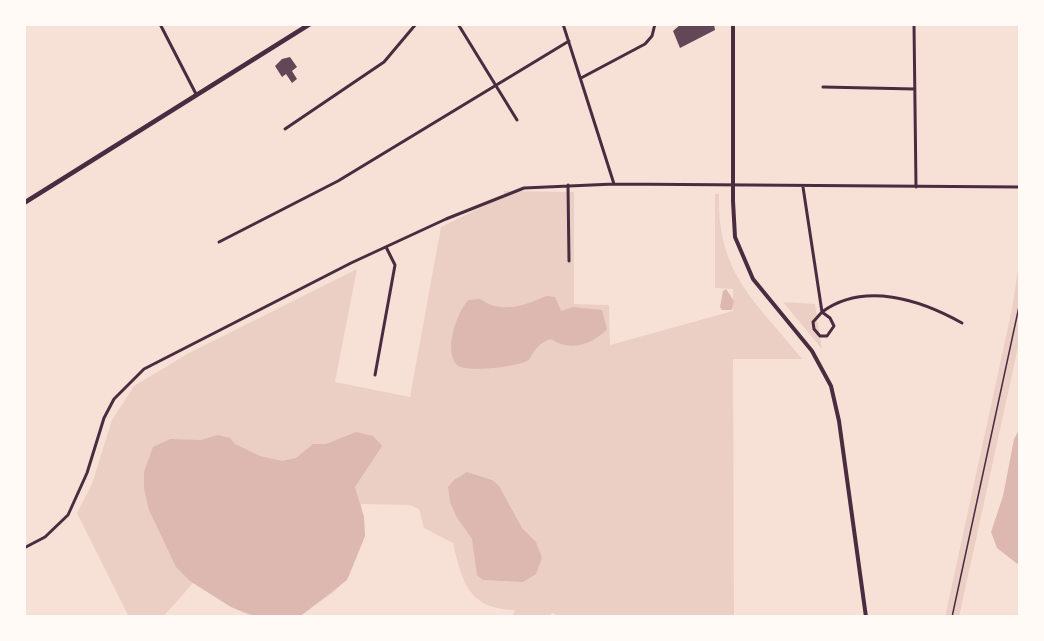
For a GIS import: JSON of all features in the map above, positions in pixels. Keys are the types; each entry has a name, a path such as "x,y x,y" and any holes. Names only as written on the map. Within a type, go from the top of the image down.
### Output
{"main road":[{"path":"24,203 310,24"},
{"path":"733,24 734,230 747,268 765,294 812,351 831,386 839,421 866,617"}],"street":[{"path":"160,24 196,94"},
{"path":"285,129 328,102 388,59 416,24"},
{"path":"458,24 517,120"},
{"path":"563,24 614,184"},
{"path":"581,78 645,44 653,34 655,24"},
{"path":"914,24 916,187"},
{"path":"219,242 338,182 569,41"},
{"path":"823,87 915,89"},
{"path":"24,548 45,537 69,515 87,473 104,418 114,399 135,376 165,357 386,247 446,219 524,188 614,184 1020,187"},
{"path":"568,185 569,261"},
{"path":"803,187 822,312 830,318 834,326 827,336 820,336 813,329 813,322 822,312 853,300 889,297 931,306 962,323"},
{"path":"375,375 394,265 386,247"}],"path":[{"path":"952,617 1020,302"}],"shaded area":[{"path":"504,191 574,192 574,304 609,305 610,345 733,311 733,289 715,288 715,194 719,194 720,222 732,267 755,303 802,359 733,359 734,617 562,617 552,613 549,617 512,617 515,610 487,604 470,590 464,581 453,543 424,528 419,509 410,505 361,504 365,536 349,576 335,591 299,617 257,617 246,614 193,583 163,617 129,617 77,513 92,484 112,420 134,386 189,353 357,269 335,382 410,397 441,227 504,196"},
{"path":"1020,257 1020,338 959,617 945,617 1012,309"},
{"path":"726,289 734,301 732,310 722,310 720,307 723,291"},
{"path":"546,296 555,297 561,311 573,307 602,310 607,329 595,339 581,345 566,345 551,339 547,340 538,347 529,360 523,363 480,369 457,365 451,350 451,341 456,322 468,300 480,299 496,306 513,307"},
{"path":"783,302 815,304 822,349"},
{"path":"1020,428 1020,566 997,548 991,532 1003,496 1014,439"},
{"path":"356,432 373,436 382,446 355,487 364,517 365,536 347,580 299,617 257,617 231,607 190,581 176,567 149,510 144,489 144,472 153,447 170,439 201,440 218,435 230,438 235,444 260,456 282,461 296,458 313,444 326,444"},
{"path":"467,472 492,480 499,486 522,528 536,542 542,558 536,574 523,582 483,580 477,575 472,539 456,516 450,502 448,487"}],"building":[{"path":"681,24 714,24 715,30 680,48 673,31"},
{"path":"290,57 297,67 292,71 297,79 292,83 286,74 282,77 275,66 282,59"}]}
